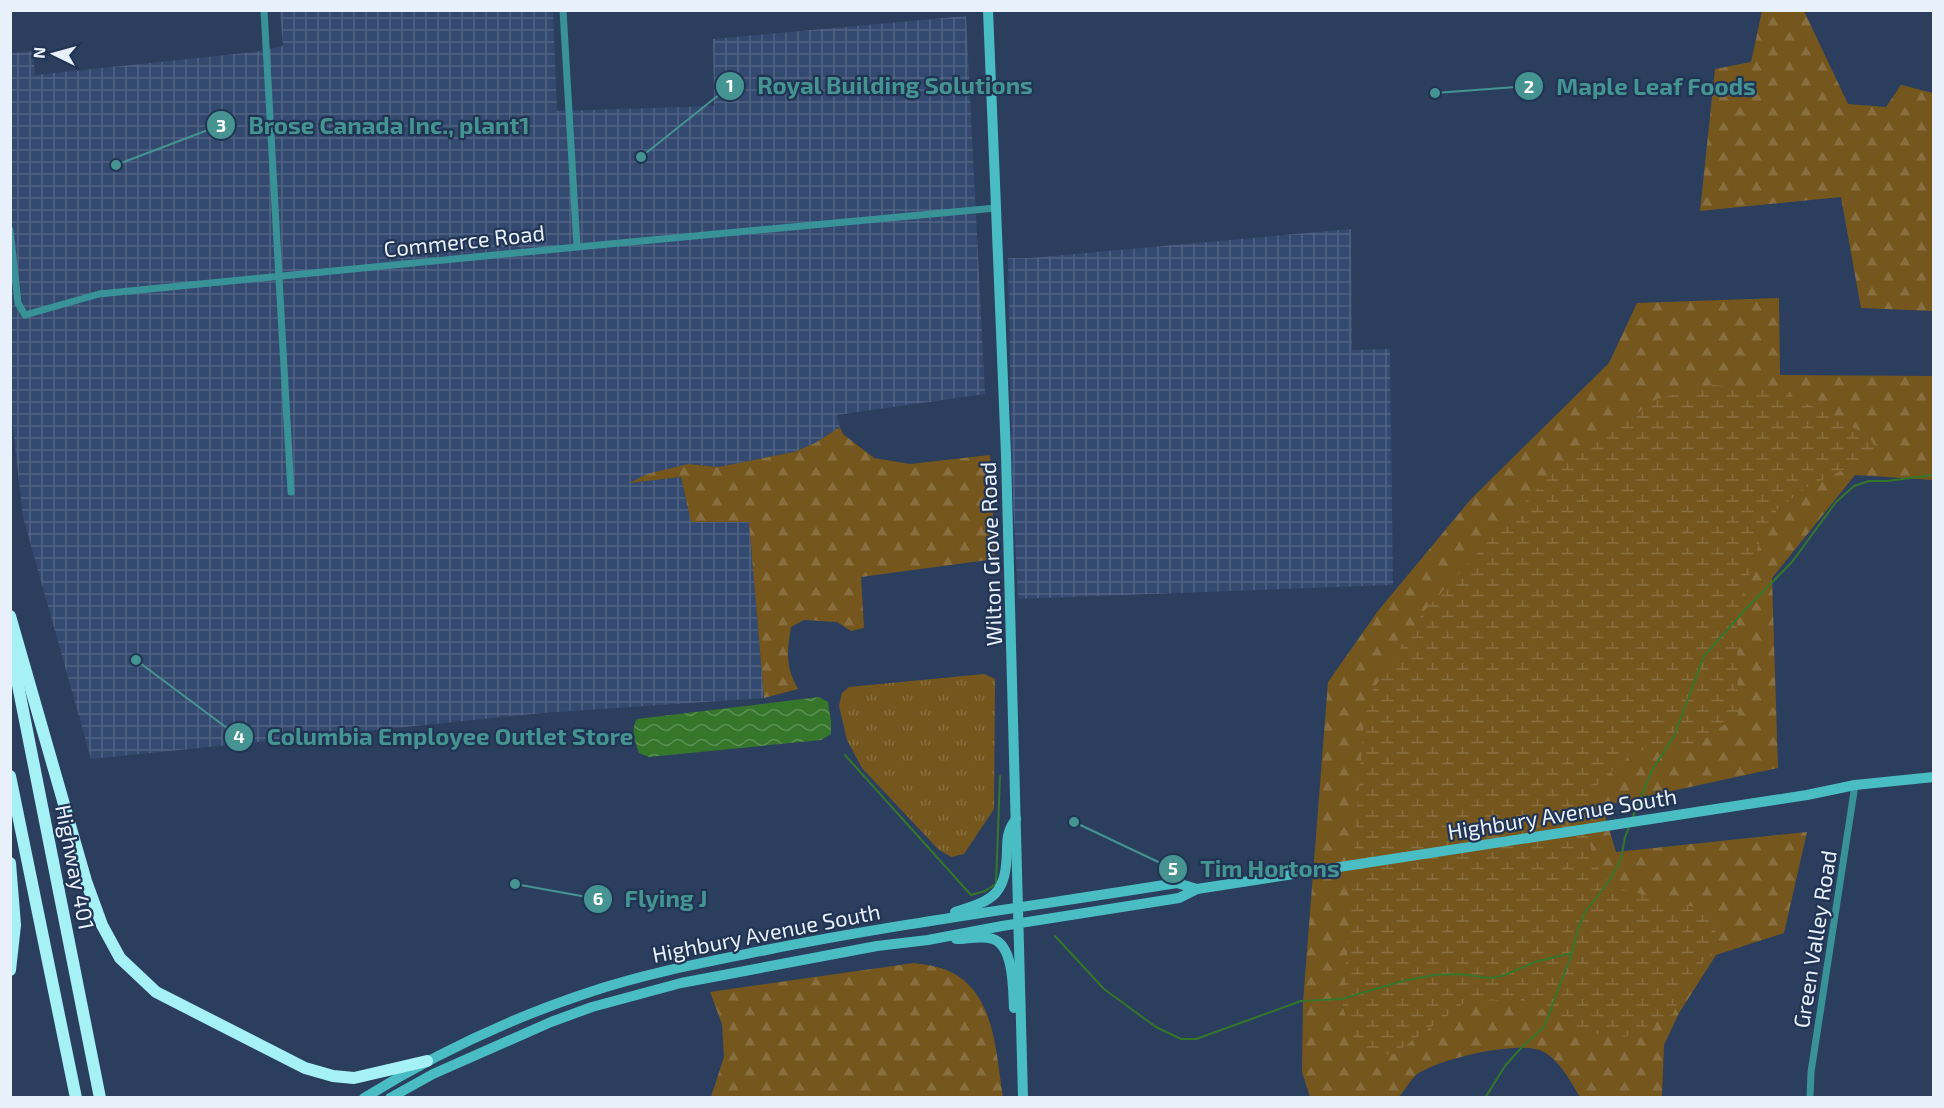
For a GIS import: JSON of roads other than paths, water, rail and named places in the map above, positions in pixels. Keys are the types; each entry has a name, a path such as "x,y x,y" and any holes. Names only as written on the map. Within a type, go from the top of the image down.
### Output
{"highway":[{"path":"10,616 86,881 102,925 120,958 156,992 305,1068 333,1076 354,1078 428,1061"},
{"name":"Highway 401","path":"10,645 101,1098"},
{"name":"Highway 401","path":"10,776 76,1098"},
{"path":"10,863 15,925 10,970"}],"main road":[{"name":"Wilton Grove Road","path":"988,10 1006,454 1023,1098"},
{"name":"Highbury Avenue South","path":"390,1098 433,1074 551,1022 592,1007 681,982 729,972 1179,898 1197,890 1807,795 1855,785 1934,777"},
{"path":"926,922 986,901 995,894 1002,886 1006,874 1007,838 1010,827 1017,819"},
{"name":"Highbury Avenue South","path":"364,1098 428,1061 548,1007 666,970 809,941 1177,883 1197,890"},
{"path":"928,940 985,938 994,939 1002,944 1010,962 1016,1036 1022,1071"}],"street":[{"path":"264,10 291,492"},
{"path":"563,10 577,247"},
{"name":"Commerce Road","path":"10,230 18,303 26,315 99,294 996,208"},
{"name":"Green Valley Road","path":"1810,1098 1811,1072 1855,785"}],"water":[{"path":"819,697 828,702 831,721 831,734 821,740 649,757 639,753 635,740 634,727 637,719"}],"waterway":[{"path":"1632,819 1652,770 1674,736 1704,656 1792,562 1836,502 1854,486 1869,481 1934,475"},
{"path":"845,755 971,895 985,891 996,884 1000,776"},
{"path":"1485,1098 1505,1066 1544,1027 1585,912 1610,880 1621,859 1629,827"},
{"path":"1055,936 1104,989 1156,1027 1181,1039 1196,1039 1301,1001 1341,999 1403,981 1434,975 1458,974 1490,978 1502,976 1535,962 1572,953"}],"place":[{"name":"Maple Leaf Foods","path":"1435,93"},
{"name":"Royal Building Solutions","path":"641,157"},
{"name":"Brose Canada Inc., plant1","path":"116,165"},
{"name":"Columbia Employee Outlet Store","path":"136,660"},
{"name":"Tim Hortons","path":"1074,822"},
{"name":"Flying J","path":"515,884"}]}
